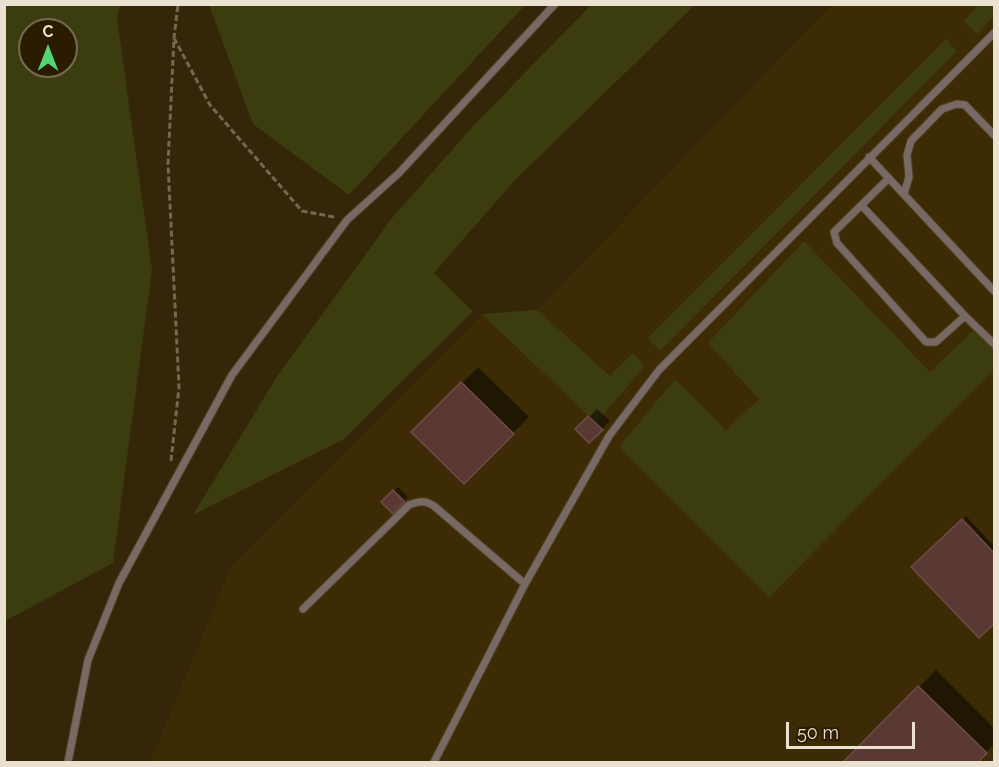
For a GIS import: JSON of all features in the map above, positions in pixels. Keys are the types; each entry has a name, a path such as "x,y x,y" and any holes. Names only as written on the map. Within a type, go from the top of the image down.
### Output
{"lane":[{"path":"69,762 88,660 119,583 232,375 347,220 399,173 555,4"},
{"path":"434,762 525,584 609,436 659,370 994,33"},
{"path":"904,194 909,177 907,155 911,141 942,109 957,104 965,105 994,135"},
{"path":"869,157 994,291"},
{"path":"888,179 863,207 839,226 834,232 835,238 926,342 936,342 964,316"},
{"path":"863,207 964,316 994,344"},
{"path":"303,609 409,505 426,501 525,584"}],"path":[{"path":"170,472 179,387 168,164 174,38 178,4"},
{"path":"174,38 210,105 302,211 347,220"}],"shaded area":[{"path":"5,4 120,5 117,19 152,270 113,563 5,621"},
{"path":"209,4 525,5 349,195 253,124"},
{"path":"980,4 994,5 994,16 977,34 964,21"},
{"path":"591,5 695,5 513,182 434,273 473,311 344,439 193,515 276,378 392,218 474,125"},
{"path":"831,5 994,5 994,762 150,762 231,567 482,314 537,310"},
{"path":"946,39 957,51 660,351 648,338"},
{"path":"804,241 930,372 977,327 994,344 994,369 769,597 619,447 675,379 726,430 759,399 708,343"},
{"path":"537,310 610,376 633,353 644,367 596,423 482,314"}],"building":[{"path":"461,382 514,434 464,484 411,432"},
{"path":"588,416 603,430 589,443 575,429"},
{"path":"393,490 405,502 393,514 381,502"},
{"path":"962,519 994,553 994,624 979,638 911,567"},
{"path":"918,686 987,753 978,762 843,762"}]}
